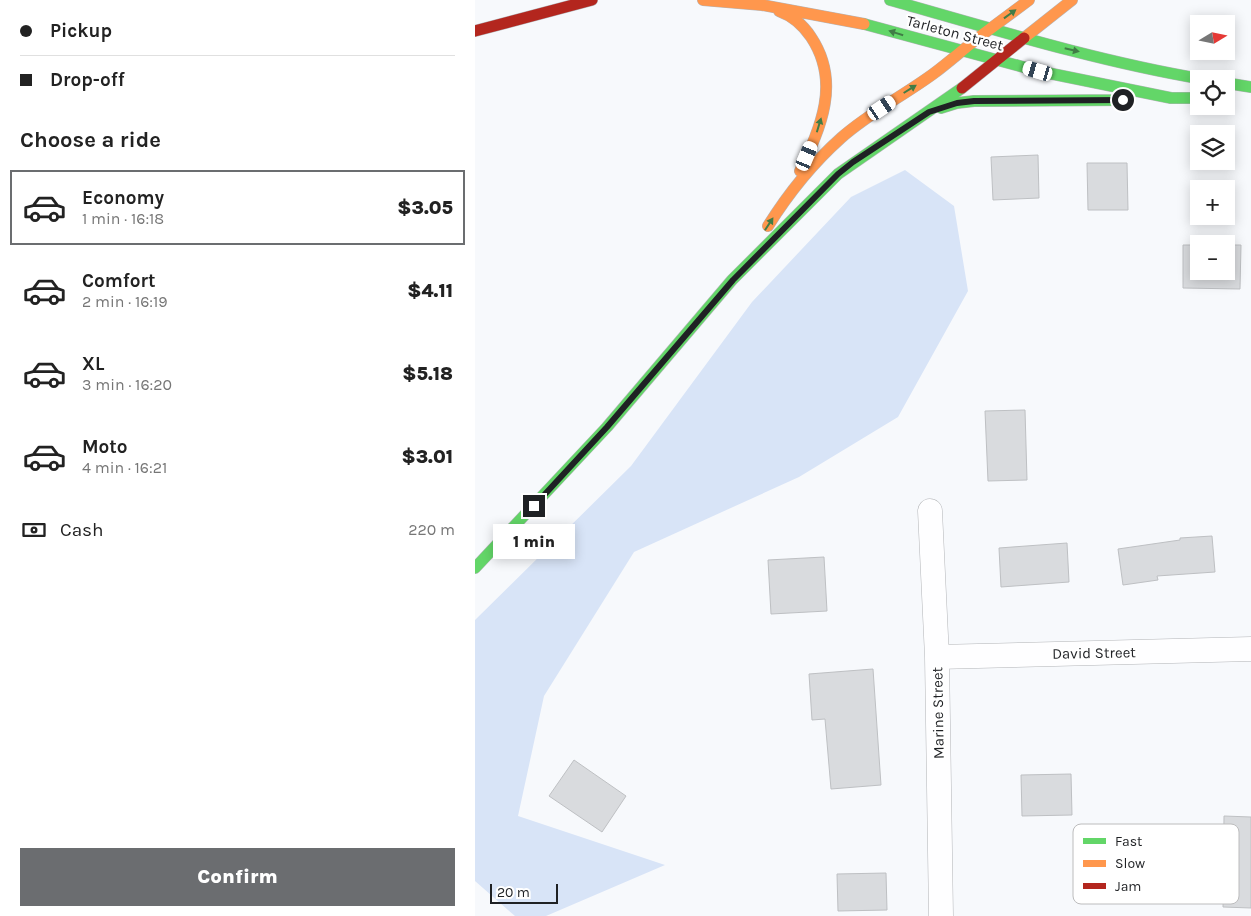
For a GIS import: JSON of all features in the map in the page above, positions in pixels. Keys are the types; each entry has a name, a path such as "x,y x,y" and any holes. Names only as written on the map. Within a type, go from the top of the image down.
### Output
{"main road":[{"path":"475,31 593,0"},
{"name":"Tarleton Street","path":"703,0 762,5 866,24 1038,71 1171,98 1190,98"},
{"name":"Tarleton Street","path":"890,0 1024,38 1190,77"},
{"path":"784,201 842,137 888,103 933,74 960,51 1029,0"},
{"path":"475,568 607,427 733,280 838,174 929,112 999,60 1072,0"},
{"path":"733,280 784,201 815,137 826,102 826,73 819,48 801,24 784,12 762,5"},
{"path":"1235,84 1251,87"},
{"path":"1235,96 1251,94"},
{"path":"929,112 957,103 974,101 1091,102 1171,98"},
{"path":"522,502 607,427"}],"street":[{"name":"Marine Street","path":"931,511 937,657 941,916"},
{"name":"David Street","path":"937,657 1251,650"}],"shaded area":[{"path":"905,170 954,206 968,291 898,417 799,477 634,552 544,696 518,816 665,865 546,916 515,916 475,881 475,620 631,466 752,302 851,197"}],"building":[{"path":"1038,155 1039,198 993,200 991,157"},
{"path":"1087,163 1127,163 1128,210 1088,210"},
{"path":"1183,245 1190,245 1190,280 1235,280 1235,245 1241,245 1240,289 1183,288"},
{"path":"1025,410 1027,480 988,481 985,411"},
{"path":"1212,536 1215,572 1157,576 1158,580 1123,585 1118,549 1180,540 1180,538"},
{"path":"1067,543 1069,582 1001,587 999,548"},
{"path":"824,557 827,611 771,614 768,560"},
{"path":"873,669 881,785 831,789 825,719 812,720 809,674"},
{"path":"574,760 626,796 602,832 549,796"},
{"path":"1071,774 1072,815 1022,816 1021,775"},
{"path":"1224,816 1251,817 1251,908 1223,907 1223,904 1239,904 1239,824 1224,824"},
{"path":"886,873 887,910 838,911 837,874"}],"traffic: fast":[{"path":"890,0 1084,54 1190,77"},
{"path":"864,24 1038,71 1171,98 1190,98"},
{"path":"1235,84 1251,87"},
{"path":"475,568 607,427 732,280 838,174 962,88"},
{"path":"941,108 957,103 974,101 1127,100"}],"traffic: slow":[{"path":"703,0 762,5 864,24"},
{"path":"990,29 1029,0"},
{"path":"1024,38 1072,0"},
{"path":"779,11 793,18 808,33 820,54 825,71 825,104 821,121 800,171"},
{"path":"768,226 801,179 841,138 933,74 990,29"}],"traffic: jam":[{"path":"475,31 592,0"},
{"path":"962,88 1024,38"}],"route":[{"path":"534,506 607,427 733,280 838,174 853,162 929,112 957,103 974,101 1034,100 1091,102 1123,100"}]}
